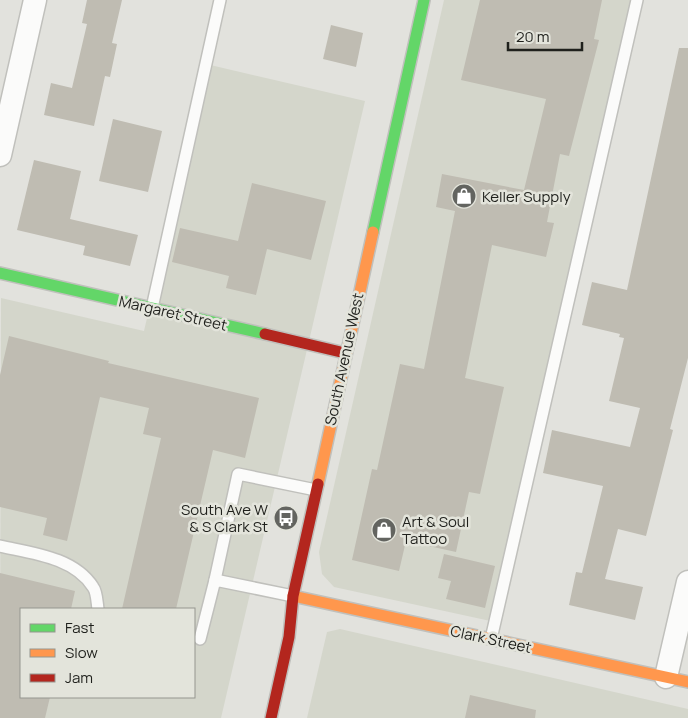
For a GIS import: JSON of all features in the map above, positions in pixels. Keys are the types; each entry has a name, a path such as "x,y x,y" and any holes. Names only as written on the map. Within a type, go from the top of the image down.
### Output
{"street":[{"path":"0,155 35,0"},
{"name":"South Avenue West","path":"270,718 289,637 293,596 424,0"},
{"name":"Margaret Street","path":"0,273 346,353"},
{"path":"666,677 688,582"},
{"name":"Clark Street","path":"293,596 688,682"}],"lane":[{"path":"152,308 220,0"},
{"path":"491,639 637,0"},
{"path":"200,639 238,474 316,490"},
{"path":"0,546 47,556 76,569 94,588 98,608"},
{"path":"215,580 293,596"}],"shaded area":[{"path":"444,0 637,0 495,622 334,587 322,574 319,552"},
{"path":"206,64 365,101 221,718 0,718 1,298 144,331"},
{"path":"340,629 688,709 688,718 307,718 327,632"}],"building":[{"path":"87,0 122,0 112,43 117,44 110,77 105,76 94,126 44,115 51,83 72,88 87,24 82,23"},
{"path":"480,0 602,0 594,39 599,40 569,156 560,154 547,222 554,223 546,257 492,245 465,378 504,387 480,494 469,492 456,552 406,541 399,571 352,560 372,469 377,470 400,364 424,369 455,211 436,207 442,174 524,190 546,99 461,80"},
{"path":"331,25 363,33 356,67 323,59"},
{"path":"679,48 688,48 688,358 670,429 673,430 646,536 618,529 605,579 643,587 635,620 569,605 576,572 582,573 603,486 543,473 552,430 630,447 640,408 609,401 624,338 619,337 620,334 582,325 592,282 627,290"},
{"path":"113,119 162,131 148,192 99,181"},
{"path":"34,160 81,171 70,219 138,235 130,266 83,255 85,246 17,230"},
{"path":"252,183 326,201 311,260 267,249 256,295 226,288 229,276 172,262 180,228 238,241"},
{"path":"9,336 109,361 108,363 259,398 245,458 213,450 176,608 122,608 161,438 143,434 149,408 100,397 67,541 43,535 47,518 0,507 0,375"},
{"path":"444,554 495,566 485,608 446,599 451,581 438,578"},
{"path":"0,573 75,591 71,608 20,608 20,698 50,698 45,718 0,718"},
{"path":"470,695 536,710 535,718 465,718"}],"traffic: fast":[{"path":"373,232 424,0"},
{"path":"0,273 265,334"}],"traffic: slow":[{"path":"318,484 373,232"},
{"path":"293,596 688,682"}],"traffic: jam":[{"path":"265,334 345,353"},
{"path":"271,718 289,637 293,596 318,484"}],"place":[{"name":"Keller Supply","path":"464,196"},
{"name":"South Ave W & S Clark St","path":"286,518"},
{"name":"Art & Soul Tattoo","path":"384,530"}]}
